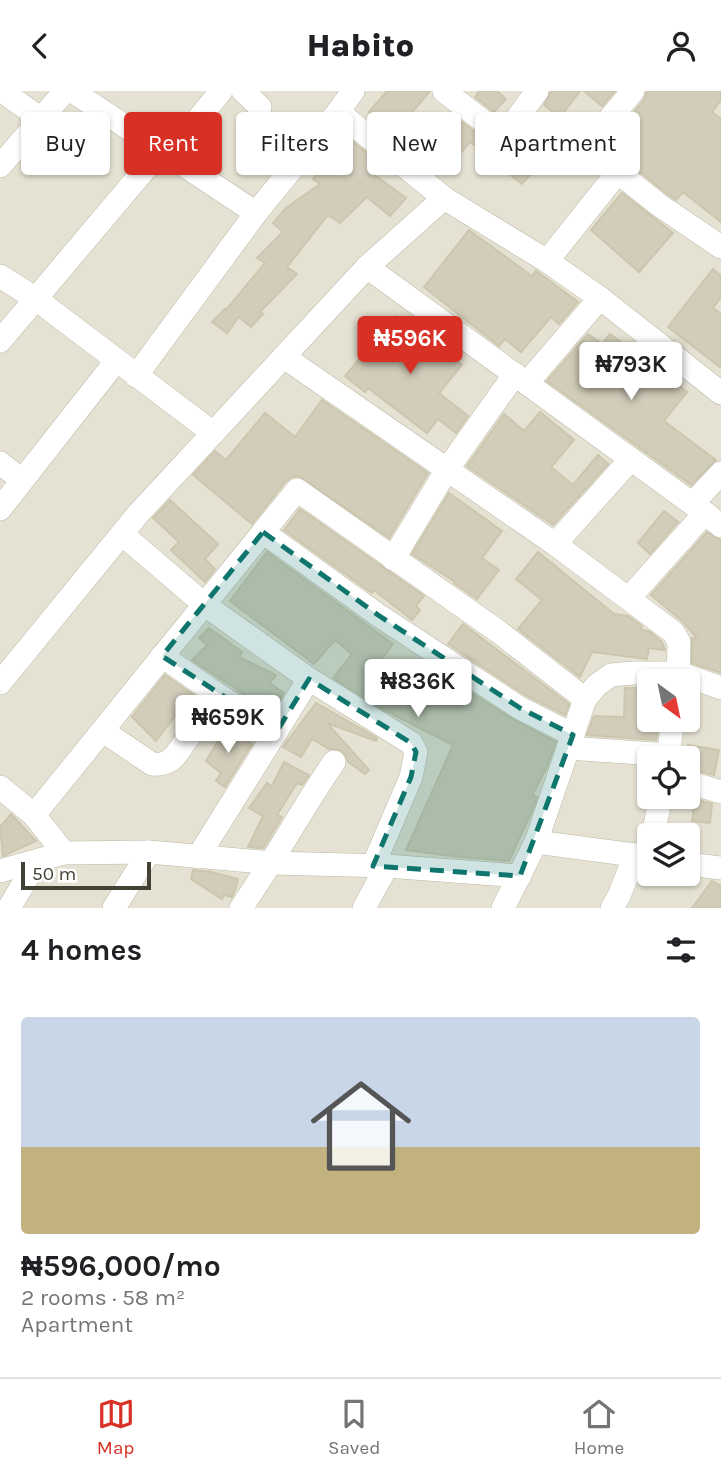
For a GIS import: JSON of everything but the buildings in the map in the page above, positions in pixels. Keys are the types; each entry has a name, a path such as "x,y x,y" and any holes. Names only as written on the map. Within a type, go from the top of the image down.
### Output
{"street":[{"path":"2,91 31,112"},
{"path":"47,112 65,91"},
{"path":"72,91 124,126"},
{"path":"202,112 221,91"},
{"path":"243,91 260,107"},
{"path":"338,112 353,91"},
{"path":"444,91 475,113"},
{"path":"522,112 537,91"},
{"path":"615,112 633,91"},
{"path":"353,124 444,198 547,261 600,298 721,393"},
{"path":"0,166 21,142"},
{"path":"0,341 146,175"},
{"path":"198,175 256,213"},
{"path":"136,376 287,175"},
{"path":"547,261 616,175"},
{"path":"622,175 659,205 721,247"},
{"path":"0,683 122,534 214,433 368,267 444,198"},
{"path":"368,267 706,514"},
{"path":"0,276 36,299 214,433"},
{"path":"393,559 446,471 521,378 600,298"},
{"path":"284,357 555,544 673,632 679,642 678,669"},
{"path":"0,509 116,361"},
{"path":"555,544 631,459"},
{"path":"0,463 22,480"},
{"path":"629,598 706,514 721,473"},
{"path":"34,815 297,490 499,632 585,699"},
{"path":"263,532 378,615 571,741 637,752"},
{"path":"122,534 205,605 309,679 411,743 416,751 411,776 364,908"},
{"path":"162,656 277,731"},
{"path":"503,908 536,842 585,699 597,685 611,675 637,676"},
{"path":"198,857 309,679"},
{"path":"700,683 721,688"},
{"path":"103,731 152,764 161,765 175,756 218,695"},
{"path":"241,908 334,762"},
{"path":"700,786 721,792"},
{"path":"0,787 34,815 64,853"},
{"path":"536,842 637,854"},
{"path":"0,871 64,853 149,852 272,863 380,866 520,876"},
{"path":"114,908 149,852"},
{"path":"9,908 37,861"},
{"path":"700,865 721,868"},
{"path":"612,908 637,869"}],"highlighted area":[{"path":"263,532 378,615 520,708 573,735 520,876 373,866 411,777 416,752 411,743 309,679 277,731 162,656"}],"shaded area":[{"path":"0,91 721,91 721,908 0,908"}]}
